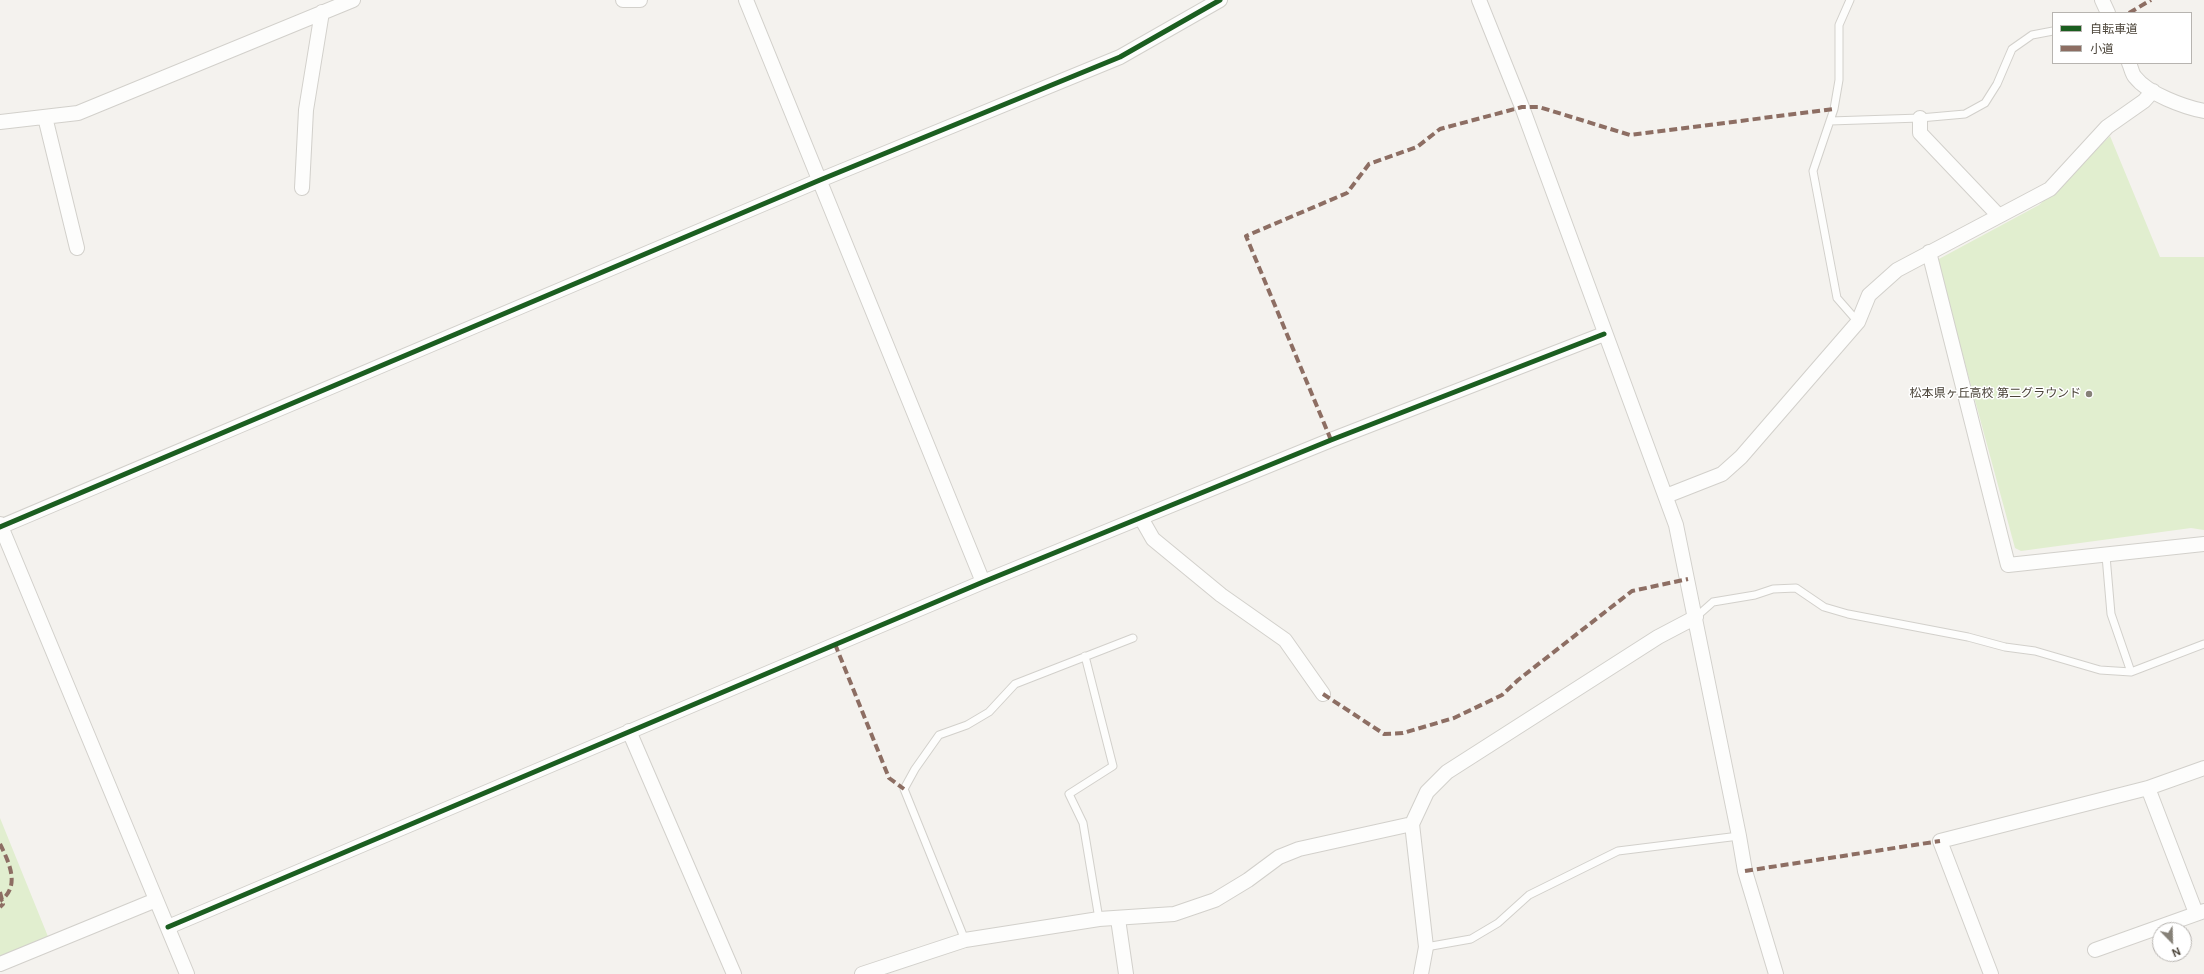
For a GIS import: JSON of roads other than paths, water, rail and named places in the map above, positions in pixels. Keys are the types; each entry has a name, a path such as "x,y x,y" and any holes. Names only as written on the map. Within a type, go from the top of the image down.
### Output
{"street":[{"path":"0,122 78,113 353,0"},
{"path":"623,0 640,0"},
{"path":"746,0 983,582"},
{"path":"187,974 0,526 820,180 1120,57 1220,0"},
{"path":"1479,0 1522,107 1604,334 1676,525 1696,617 1745,872 1776,974"},
{"path":"2102,0 2108,12"},
{"path":"302,188 306,110 322,12"},
{"path":"2129,64 2135,77 2153,91 2189,108 2204,111"},
{"path":"1666,496 1722,474 1741,457 1858,322 1869,295 1897,270 2050,189 2107,127 2144,101 2153,91"},
{"path":"45,117 77,248"},
{"path":"1920,118 1920,133 1999,216"},
{"path":"1929,252 2008,565 2024,562 2106,556 2204,544"},
{"path":"168,927 983,582 1331,440 1604,334"},
{"path":"1141,518 1153,539 1221,595 1285,640 1323,694"},
{"path":"1421,974 1426,947 1412,824 1427,792 1447,772 1658,637 1696,617"},
{"path":"629,731 734,974"},
{"path":"1991,974 1940,841 2148,788 2204,768"},
{"path":"2095,950 2200,912 2148,788"},
{"path":"862,974 964,940 1099,919 1118,919 1174,914 1215,900 1248,880 1279,857 1299,849 1412,824"},
{"path":"0,964 156,900"},
{"path":"1118,919 1126,974"}],"lane":[{"path":"1850,0 1839,25 1839,80 1830,121 1813,171 1837,298 1858,322"},
{"path":"1830,121 1920,118 1965,114 1985,103 1997,84 2012,49 2032,35 2052,31"},
{"path":"2106,556 2111,614 2131,672"},
{"path":"1696,617 1713,602 1755,595 1773,589 1796,588 1824,607 1848,614 1968,637 2005,647 2035,651 2100,670 2131,672 2204,644"},
{"path":"964,940 904,789 915,769 939,735 967,725 989,712 1015,684 1133,638"},
{"path":"1085,656 1113,766 1069,794 1083,823 1099,919"},
{"path":"1426,947 1471,939 1498,923 1529,895 1618,851 1739,836"}],"place":[{"name":"松本県ヶ丘高校 第二グラウンド","path":"2089,394"}]}
